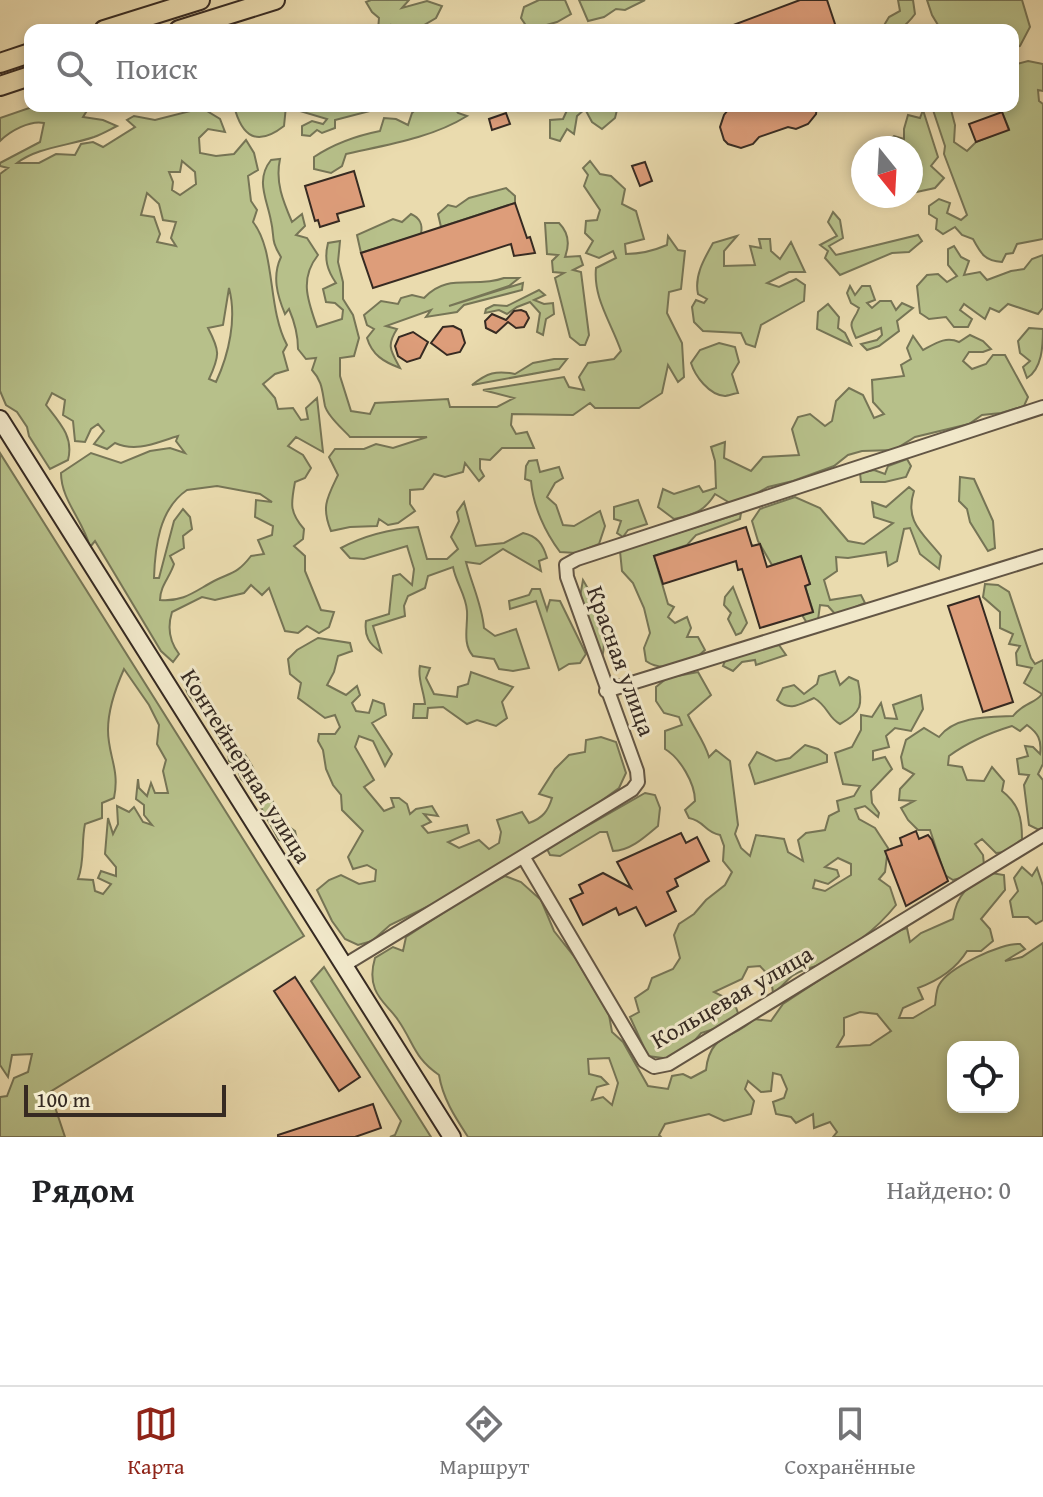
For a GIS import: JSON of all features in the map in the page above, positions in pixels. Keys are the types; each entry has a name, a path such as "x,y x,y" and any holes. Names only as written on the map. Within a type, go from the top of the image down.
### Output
{"main road":[{"path":"123,24 200,0"},
{"path":"198,24 275,0"},
{"path":"0,63 24,55"},
{"path":"0,86 24,78"}],"street":[{"name":"Красная улица","path":"343,966 524,858 632,790 638,782 637,771 567,577 566,565 1043,407"},
{"name":"Контейнерная улица","path":"0,419 452,1137"},
{"path":"606,691 1043,556"},
{"name":"Кольцевая улица","path":"524,858 644,1061 654,1067 669,1064 1043,835"}],"green space":[{"path":"409,0 402,8 427,1 442,6 436,18 426,24 378,24 379,18 366,2"},
{"path":"539,0 565,0 571,14 550,24 525,24 521,18 524,7"},
{"path":"579,0 645,0 625,10 616,9 604,17 588,21"},
{"path":"898,0 913,0 915,14 909,22 885,24 889,17 900,11"},
{"path":"927,0 1022,0 1030,27 1019,46 1019,24 937,24"},
{"path":"1028,61 1043,64 1043,91 1038,90 1039,101 1043,104 1043,239 1017,244 1013,253 1006,254 1002,262 984,256 973,239 962,235 955,227 943,234 936,229 937,219 929,214 929,206 939,199 950,203 947,213 961,220 967,215 944,154 945,146 934,112 952,112 954,142 967,151 976,142 1009,129 1002,112 1019,112 1019,63"},
{"path":"24,110 86,112 83,117 117,126 94,137 34,153 17,163 39,163 56,154 75,155 81,144 93,142 103,147 135,127 127,120 134,116 155,120 186,112 209,112 220,119 225,132 208,129 199,138 200,153 216,156 234,154 246,140 254,153 258,170 248,176 251,201 257,210 253,222 265,248 276,314 287,345 283,352 288,370 275,374 263,384 275,398 278,409 293,408 301,420 308,419 306,408 317,398 323,452 296,437 288,446 303,455 311,468 305,478 295,482 292,507 304,529 303,539 294,546 305,556 305,571 321,610 334,612 329,627 319,633 307,626 298,633 285,631 269,588 262,595 251,585 244,593 215,600 202,597 172,612 170,634 179,654 173,662 161,651 95,541 90,547 68,501 61,473 91,453 121,463 150,451 170,448 185,453 176,441 178,436 139,447 115,443 107,449 94,444 104,431 98,424 91,429 85,442 75,441 73,421 63,415 65,400 52,393 46,405 67,437 69,452 68,460 50,469 17,412 6,405 0,391 0,174 8,168 0,166 0,163 40,142 44,123 20,127 0,141 0,118","holes":["182,161 195,172 196,184 180,195 172,190 169,172 180,172","147,193 159,204 163,220 176,222 171,238 176,246 157,242 160,234 154,217 141,215","229,288 232,311 230,336 216,382 209,379 217,353 208,328 223,325","217,486 260,494 272,502 256,500 255,517 273,526 272,535 258,540 264,554 251,556 234,572 183,598 160,600 174,564 170,556 184,548 183,536 192,529 190,517 183,509 174,521 159,578 154,578 160,530 170,507 187,490"]},
{"path":"236,112 285,112 284,126 258,137 246,131"},
{"path":"303,112 366,112 335,120 335,128 322,133 317,130 310,136 302,135 302,126 312,121 323,124 327,119"},
{"path":"457,112 467,116 424,135 346,154 342,166 331,173 314,169 314,157 346,141 380,131 384,118 408,125 412,113"},
{"path":"566,112 582,112 577,116 574,134 567,129 560,141 550,138 550,120 563,119"},
{"path":"587,112 616,112 615,118 602,129 592,122"},
{"path":"924,112 938,157 931,166 944,178 935,188 923,191 923,136 904,136 908,115 920,118"},
{"path":"280,159 279,184 286,207 292,222 302,214 305,226 296,235 307,238 318,255 307,281 308,299 317,327 342,319 343,310 335,303 326,302 323,289 336,283 327,264 328,243 340,241 338,262 343,299 353,315 359,338 354,356 340,358 340,376 351,411 370,414 375,403 448,399 450,407 497,407 514,398 483,390 564,377 569,387 584,390 579,377 588,363 614,359 621,351 600,300 596,268 616,258 613,251 599,258 586,253 593,241 585,233 586,221 597,220 600,210 584,186 588,175 583,168 590,161 600,174 611,176 625,189 622,204 636,211 644,239 625,244 626,254 647,252 667,245 668,236 678,250 685,251 681,289 669,292 667,313 682,343 684,377 678,382 668,365 662,393 639,408 595,408 590,403 573,415 512,414 511,425 516,434 527,432 534,448 502,448 490,460 480,459 484,476 479,481 465,463 463,472 445,477 434,474 423,489 410,490 410,504 415,511 398,523 388,525 379,519 377,526 331,531 326,509 328,496 338,475 329,457 335,449 364,449 376,444 393,448 427,437 350,437 327,410 320,383 312,370 316,358 306,359 298,349 293,319 289,309 285,314 278,293 276,278 281,257 274,242 263,182 271,160"},
{"path":"506,188 515,196 515,203 441,227 438,214 448,205 456,207 469,198"},
{"path":"833,212 840,220 843,238 829,246 836,255 918,235 922,241 909,252 892,253 840,275 825,258 828,251 820,245 837,236 828,222"},
{"path":"411,214 420,222 421,234 361,253 357,235 393,219 402,222"},
{"path":"545,223 559,223 568,239 565,257 580,256 583,265 573,270 581,272 589,335 585,345 570,337 555,278 564,273 553,272 552,261 558,255 547,254"},
{"path":"737,236 724,251 724,266 755,265 750,246 761,248 759,239 770,239 771,251 780,259 791,242 805,272 789,272 767,283 779,287 796,279 805,285 804,301 761,325 755,347 746,344 741,333 703,331 694,322 692,307 696,300 704,303 707,299 698,294 697,287 706,255 713,243"},
{"path":"954,246 961,257 969,261 964,275 980,272 987,280 1024,269 1032,259 1043,255 1043,308 1038,314 1008,304 999,312 990,308 985,319 964,304 960,310 972,319 968,327 954,327 946,317 929,319 920,313 917,286 927,275 938,274 947,282 957,276 948,265 948,249"},
{"path":"519,278 509,286 449,306 523,283 522,290 464,305 457,312 426,317 431,310 386,326 397,329 391,348 400,368 379,357 369,344 367,338 374,329 367,325 364,315 381,301 398,304 401,298 412,295 424,298 442,285"},
{"path":"850,286 855,295 862,286 870,286 875,300 867,303 872,308 880,301 891,301 896,310 902,303 913,308 897,321 899,331 879,346 867,350 861,344 877,340 882,335 881,328 856,338 851,324 859,308 851,303 847,293"},
{"path":"539,290 545,295 534,300 553,303 554,314 546,319 543,335 537,332 540,313 530,302 507,314 499,310 485,313 494,305 507,306"},
{"path":"828,304 839,317 838,328 845,333 851,345 817,329 818,312"},
{"path":"1029,328 1043,329 1043,336 1039,363 1027,378 1023,367 1030,361 1020,353 1018,341"},
{"path":"970,335 991,349 969,352 963,361 972,369 986,364 993,355 1005,355 1028,397 1024,406 982,415 969,424 915,437 894,450 862,451 848,455 834,466 730,503 715,494 702,509 687,516 674,519 658,507 663,489 674,494 699,486 703,492 716,488 711,447 725,442 724,458 751,471 763,457 799,455 792,429 798,417 810,414 825,426 832,421 836,401 849,388 863,395 874,418 884,414 873,402 872,380 904,376 901,365 911,359 907,348 913,336 923,350 945,340 959,342"},
{"path":"719,343 735,347 739,362 732,374 738,393 725,396 708,389 691,363 700,350"},
{"path":"567,359 559,369 472,385 492,374 515,374 533,363"},
{"path":"0,453 304,936 50,1092 65,1137 0,1137 0,1097 7,1096 14,1078 28,1072 32,1054 12,1055 8,1077 0,1065","holes":["124,669 159,725 157,744 166,760 163,771 168,793 155,793 151,783 147,796 139,788 138,779 136,799 144,805 144,815 152,825 143,822 134,807 129,812 117,806 118,824 113,834 108,818 105,854 116,867 116,876 101,871 98,878 111,884 103,894 95,891 93,880 78,879 85,824 102,818 102,803 114,798 116,779 108,722"]},
{"path":"907,459 911,466 906,477 885,482 861,482 860,473 874,470 885,474 888,466"},
{"path":"537,460 540,472 559,467 563,478 555,483 547,497 556,505 563,525 574,526 600,511 605,526 599,544 576,553 560,552 541,518 531,481 525,479 529,461"},
{"path":"960,477 974,479 993,521 995,548 988,551 970,522 967,509 959,501"},
{"path":"909,487 914,491 913,519 941,556 939,569 920,554 910,528 904,529 897,561 888,566 886,552 836,557 837,571 824,580 830,600 861,595 865,603 836,615 828,606 820,605 818,620 807,623 802,615 813,611 805,586 810,584 801,557 772,565 758,541 752,521 760,509 795,497 820,508 848,541 864,544 893,523 874,517 872,502 886,507"},
{"path":"638,500 647,524 628,530 623,537 617,533 621,521 614,519 614,507"},
{"path":"464,502 476,546 504,543 523,533 536,539 547,558 539,561 541,571 503,549 480,564 466,562 484,628 495,636 516,629 529,668 513,671 499,669 494,659 473,656 467,640 466,605 453,567 428,576 425,588 408,596 404,606 405,616 373,626 381,652 370,643 366,621 389,614 393,576 400,574 412,585 414,569 407,546 364,559 350,558 341,548 378,533 418,527 427,559 447,559 458,549 451,537 459,521 457,512"},
{"path":"741,513 740,519 696,535 687,545 654,556 668,604 674,607 668,617 675,623 687,617 691,628 687,637 698,637 705,650 677,665 660,666 646,661 644,648 650,633 633,583 622,571 620,551"},
{"path":"583,580 602,630 601,660 580,597"},
{"path":"985,584 998,585 1009,592 1031,658 1035,664 1043,660 1043,764 1038,774 1043,780 1043,828 1039,830 1029,825 1024,785 1029,775 1019,774 1017,759 1028,756 1025,746 1033,747 1040,754 1040,741 1034,731 1027,725 1020,731 1012,726 964,746 949,756 948,765 962,767 967,780 984,781 992,767 1004,781 1002,791 1018,812 1022,839 1006,852 996,853 982,839 975,844 983,855 984,865 968,876 953,880 945,875 930,830 918,830 901,808 914,801 899,800 900,789 914,774 903,768 901,757 906,740 924,728 939,737 963,721 1013,716 1042,694 1024,683 1032,668 1017,665 1016,653 1020,646 1009,644 1013,634 1000,628 1000,612 983,597"},
{"path":"733,587 747,623 736,635 728,619 731,613 724,605 725,597"},
{"path":"532,589 540,589 547,610 550,600 560,601 586,654 580,663 569,664 559,670 536,601 510,609 509,601 529,595"},
{"path":"318,638 350,643 352,651 338,656 327,685 346,695 357,686 360,695 352,703 356,711 369,713 373,700 384,704 386,715 372,723 392,754 385,766 373,741 359,736 355,747 374,780 364,787 384,811 394,807 391,798 399,798 407,804 410,814 416,809 432,806 438,816 424,814 431,822 422,826 428,833 467,825 469,833 448,842 459,848 479,840 489,849 499,843 501,832 497,820 522,812 529,823 544,814 552,798 539,794 555,769 569,755 585,752 586,740 601,737 616,742 626,773 619,788 583,814 449,896 390,925 372,941 358,945 345,939 317,890 341,875 359,884 375,881 376,870 367,865 353,869 348,857 363,831 342,810 341,795 326,769 318,741 319,734 335,734 340,727 335,715 325,718 298,698 301,683 290,674 288,659"},
{"path":"779,645 786,655 756,665 755,660 742,662 733,671 723,666 725,661 755,649"},
{"path":"420,666 430,668 426,678 434,694 457,697 458,687 468,684 471,672 513,687 502,702 507,718 496,726 477,720 467,724 443,707 428,708 427,718 413,718 414,704 425,704"},
{"path":"835,671 840,685 849,677 858,681 860,696 857,711 840,724 814,698 791,706 777,700 783,688 794,685 804,694 817,684 819,676"},
{"path":"698,672 711,695 688,715 709,757 716,750 730,761 738,825 735,834 741,848 750,856 756,835 784,839 788,852 803,861 798,840 806,833 825,830 829,816 839,811 837,801 854,796 860,786 843,784 835,753 852,747 861,730 861,715 872,717 881,703 885,718 897,719 893,705 921,695 923,709 911,731 895,728 886,736 889,747 873,751 873,760 885,757 892,769 871,791 878,817 865,806 855,809 859,819 875,828 888,848 885,872 879,879 890,887 896,905 852,946 821,964 795,974 773,993 771,978 760,966 748,967 742,979 714,992 734,1002 738,1013 723,1026 701,1033 690,1046 670,1059 648,1056 630,1017 639,1012 635,998 648,989 652,978 673,969 680,958 674,935 679,924 725,885 732,872 723,861 724,846 720,835 689,818 685,810 695,801 692,787 681,765 665,749 665,731 682,725 679,717 664,713 656,701 656,687 667,678","holes":["838,858 851,864 851,875 825,891 813,888 815,880 828,884 839,876 837,870 825,867"]},
{"path":"185,675 193,676 200,682 198,694 207,704 202,711 186,691"},
{"path":"218,733 247,757 257,783 295,831 297,840 294,845 279,840 249,786 241,779 236,765 229,761 228,750 219,743"},
{"path":"805,745 827,755 827,762 755,784 749,765 757,752 776,761 790,758"},
{"path":"645,793 655,795 660,808 658,826 637,843 613,851 607,832 600,832 560,856 550,855 547,849"},
{"path":"1022,867 1032,876 1037,868 1043,886 1043,920 1036,924 1028,917 1013,917 1010,901 1018,891 1014,878"},
{"path":"991,873 1004,875 1005,890 981,919 990,929 993,941 981,951 967,951 946,974 918,988 923,999 903,1008 899,1018 913,1018 935,1005 938,987 944,978 976,957 1012,944 1020,944 1025,949 1005,961 1022,957 1043,943 1043,1137 833,1137 837,1132 830,1122 814,1128 813,1114 796,1123 791,1117 776,1114 773,1102 784,1098 787,1089 781,1075 773,1073 771,1091 761,1092 748,1081 745,1089 754,1101 751,1114 724,1121 709,1114 665,1124 659,1135 661,1137 468,1137 454,1115 439,1075 419,1056 398,1020 380,998 373,981 375,958 393,947 403,951 406,937 505,876 521,882 541,900 554,931 576,959 609,1015 612,1032 623,1042 648,1086 668,1089 672,1076 683,1074 691,1078 706,1070 712,1049 724,1038 754,1019 771,1021 783,1004 891,933 907,928 910,942 921,933 953,919 961,896 970,886","holes":["860,1012 877,1014 891,1031 870,1045 837,1047 844,1035 844,1018","609,1058 618,1083 612,1105 603,1097 592,1100 597,1087 608,1084 601,1077 589,1074 588,1059"]},
{"path":"324,967 431,1137 390,1137 395,1135 401,1121 311,981"}],"building":[{"path":"800,0 827,0 835,24 736,24"},
{"path":"726,112 816,112 808,124 759,137 753,144 741,148 724,140 720,127"},
{"path":"1002,112 1009,130 976,142 969,124"},
{"path":"506,113 510,124 492,130 489,119"},
{"path":"645,162 652,181 640,186 632,166"},
{"path":"354,171 364,206 337,214 339,221 320,227 318,220 315,221 305,186"},
{"path":"515,203 535,253 514,256 511,244 373,288 361,253"},
{"path":"521,310 529,318 524,327 516,328 508,322 496,333 486,328 485,321 492,314 506,320 514,311"},
{"path":"453,326 461,330 465,343 460,352 447,355 431,343 443,327"},
{"path":"413,332 428,342 420,358 407,362 398,356 395,346 399,337"},
{"path":"746,527 752,546 760,544 767,567 801,556 810,584 805,586 813,612 760,628 742,569 738,570 736,561 663,584 654,556"},
{"path":"979,596 1013,702 983,712 948,606"},
{"path":"916,831 919,839 928,835 932,840 948,881 906,906 885,851 902,845 900,838"},
{"path":"681,833 686,843 697,837 709,861 675,879 678,886 667,892 676,911 646,926 636,907 619,915 616,908 583,925 570,899 583,893 579,885 603,873 631,888 617,862"},
{"path":"295,977 360,1077 339,1091 274,991"},
{"path":"373,1104 381,1128 355,1137 278,1137 278,1135"}]}
